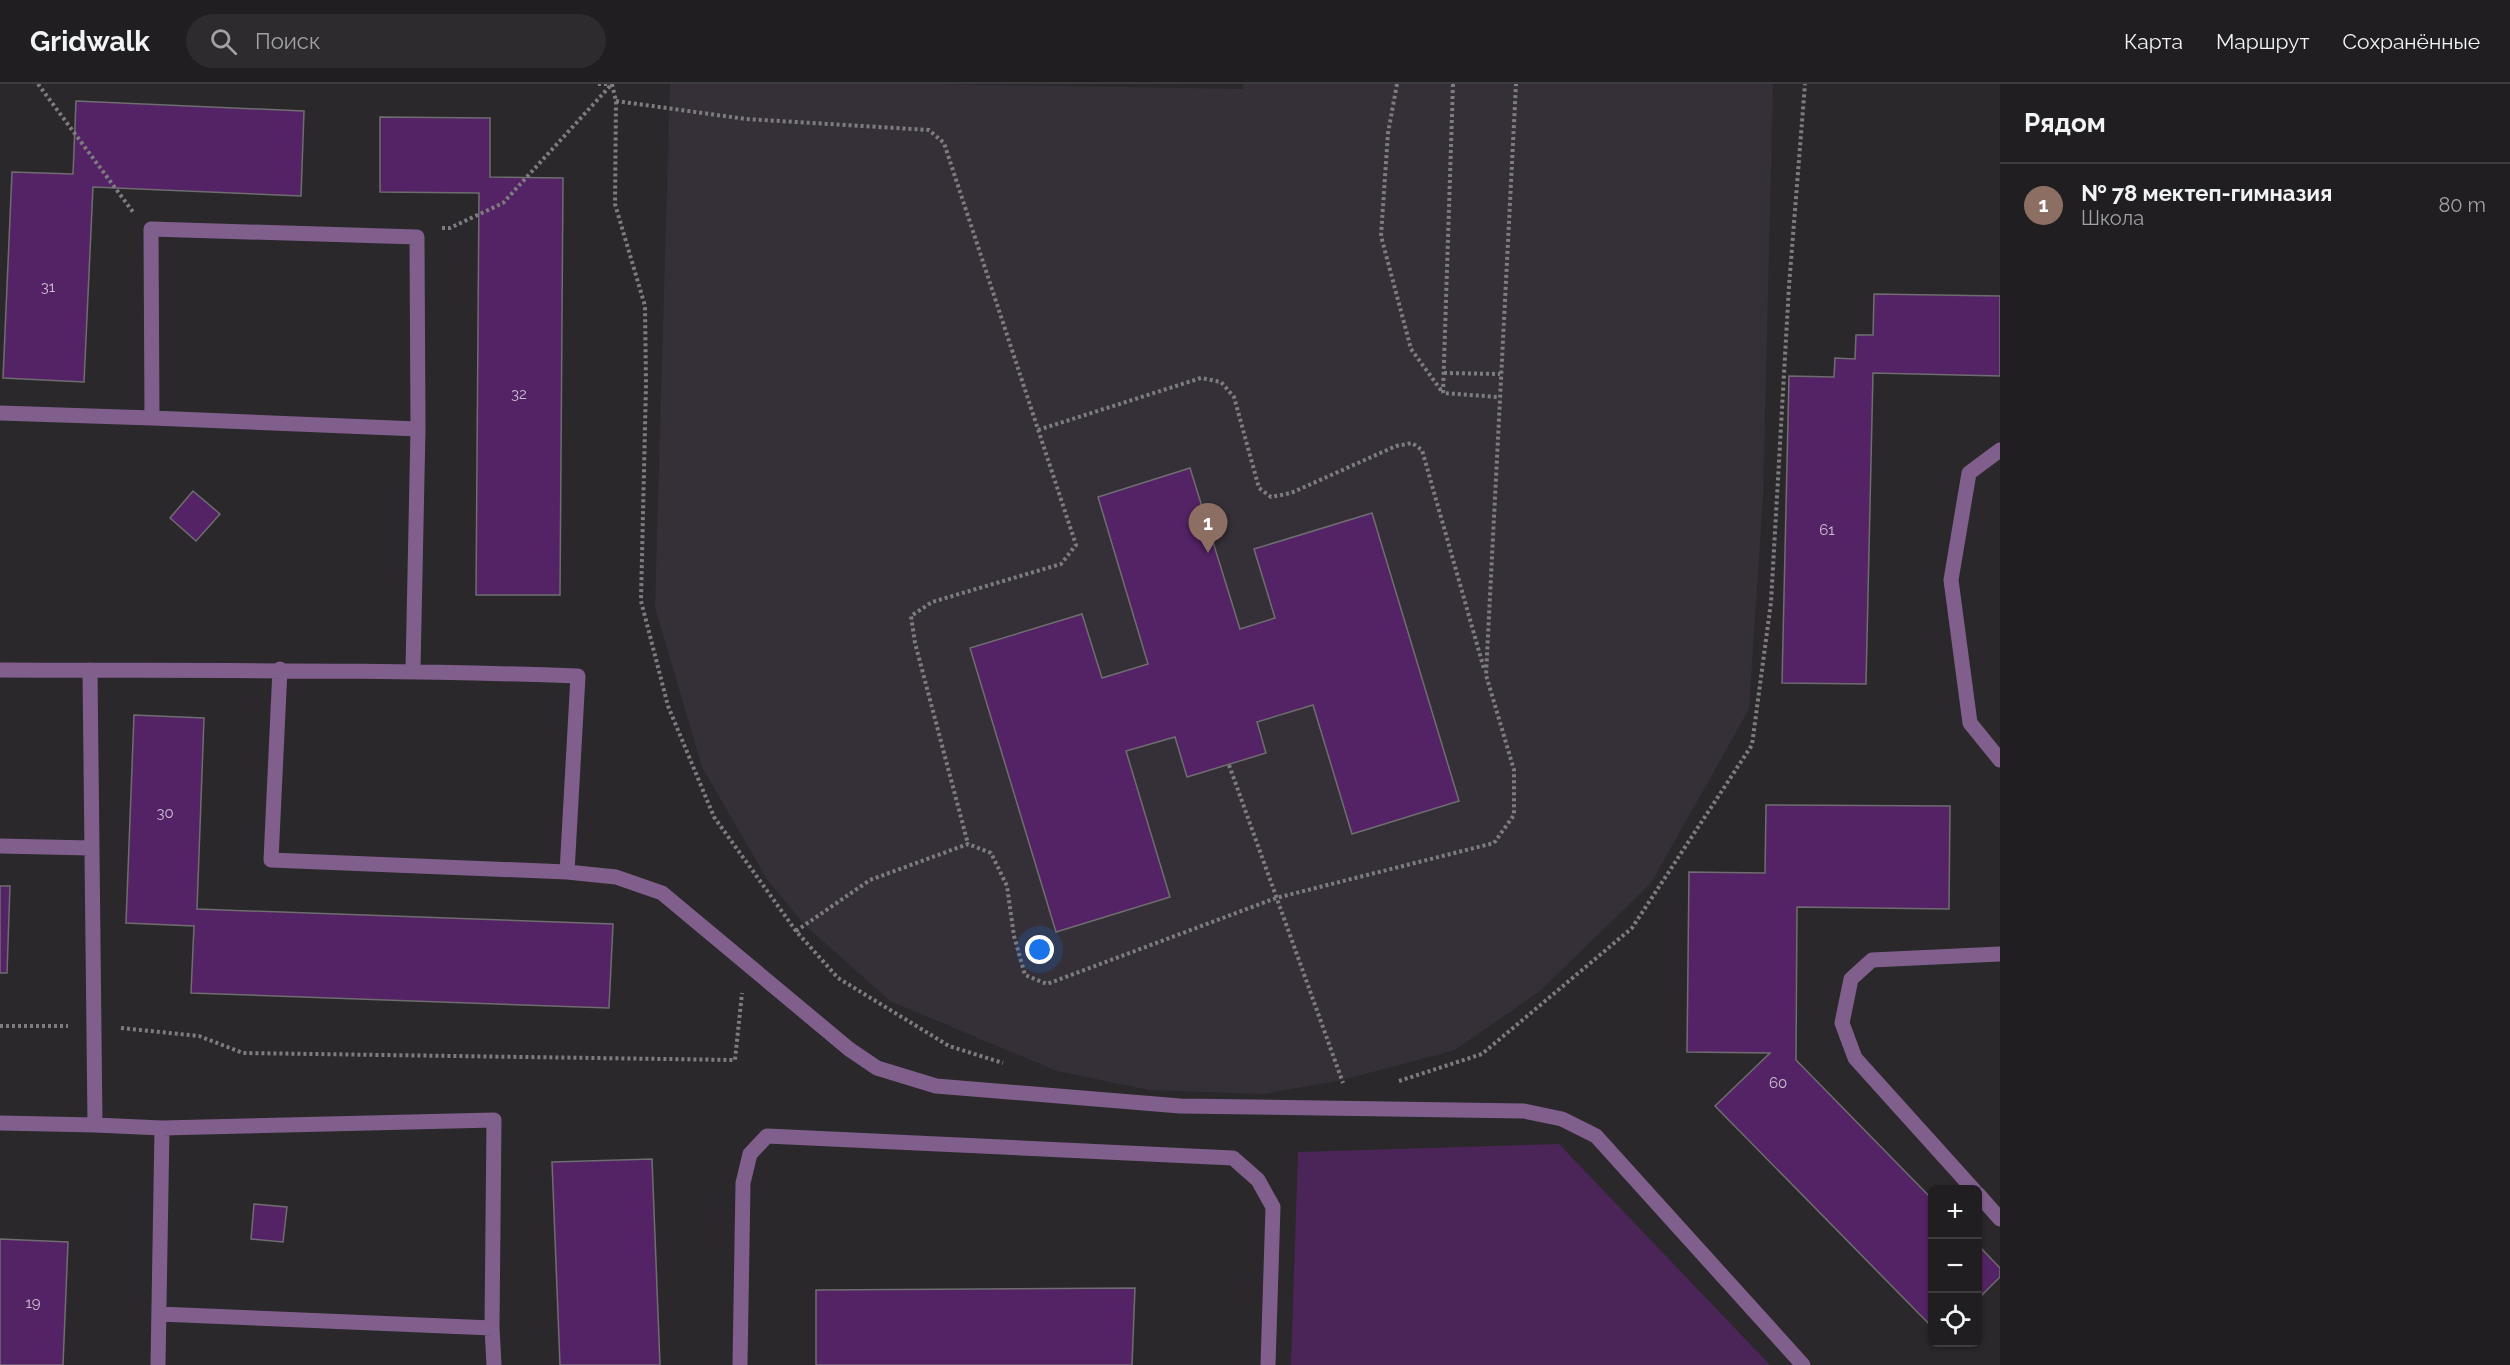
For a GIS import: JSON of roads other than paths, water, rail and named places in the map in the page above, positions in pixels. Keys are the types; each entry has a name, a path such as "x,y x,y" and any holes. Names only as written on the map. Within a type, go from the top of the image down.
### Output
{"lane":[{"path":"152,418 151,229 417,237 418,429 412,670"},
{"path":"0,413 418,429"},
{"path":"2000,450 1969,473 1951,580 1970,723 2000,760"},
{"path":"280,669 271,860 567,872 616,877 662,892 849,1049 877,1068 936,1086 1180,1106 1524,1111 1562,1119 1596,1136 1803,1365"},
{"path":"0,670 412,670 578,676 567,872"},
{"path":"90,670 95,1125"},
{"path":"0,846 91,848"},
{"path":"1969,1185 1855,1058 1842,1023 1851,979 1872,960 2000,954"},
{"path":"0,1123 162,1128 494,1120 492,1328 495,1365"},
{"path":"158,1365 162,1128"},
{"path":"740,1365 742,1183 750,1154 767,1136 1233,1158 1258,1180 1272,1207 1268,1365"},
{"path":"1982,1199 2000,1219"},
{"path":"159,1314 492,1328"}],"place":[{"name":"№ 78 мектеп-гимназия","path":"1208,553"}]}
